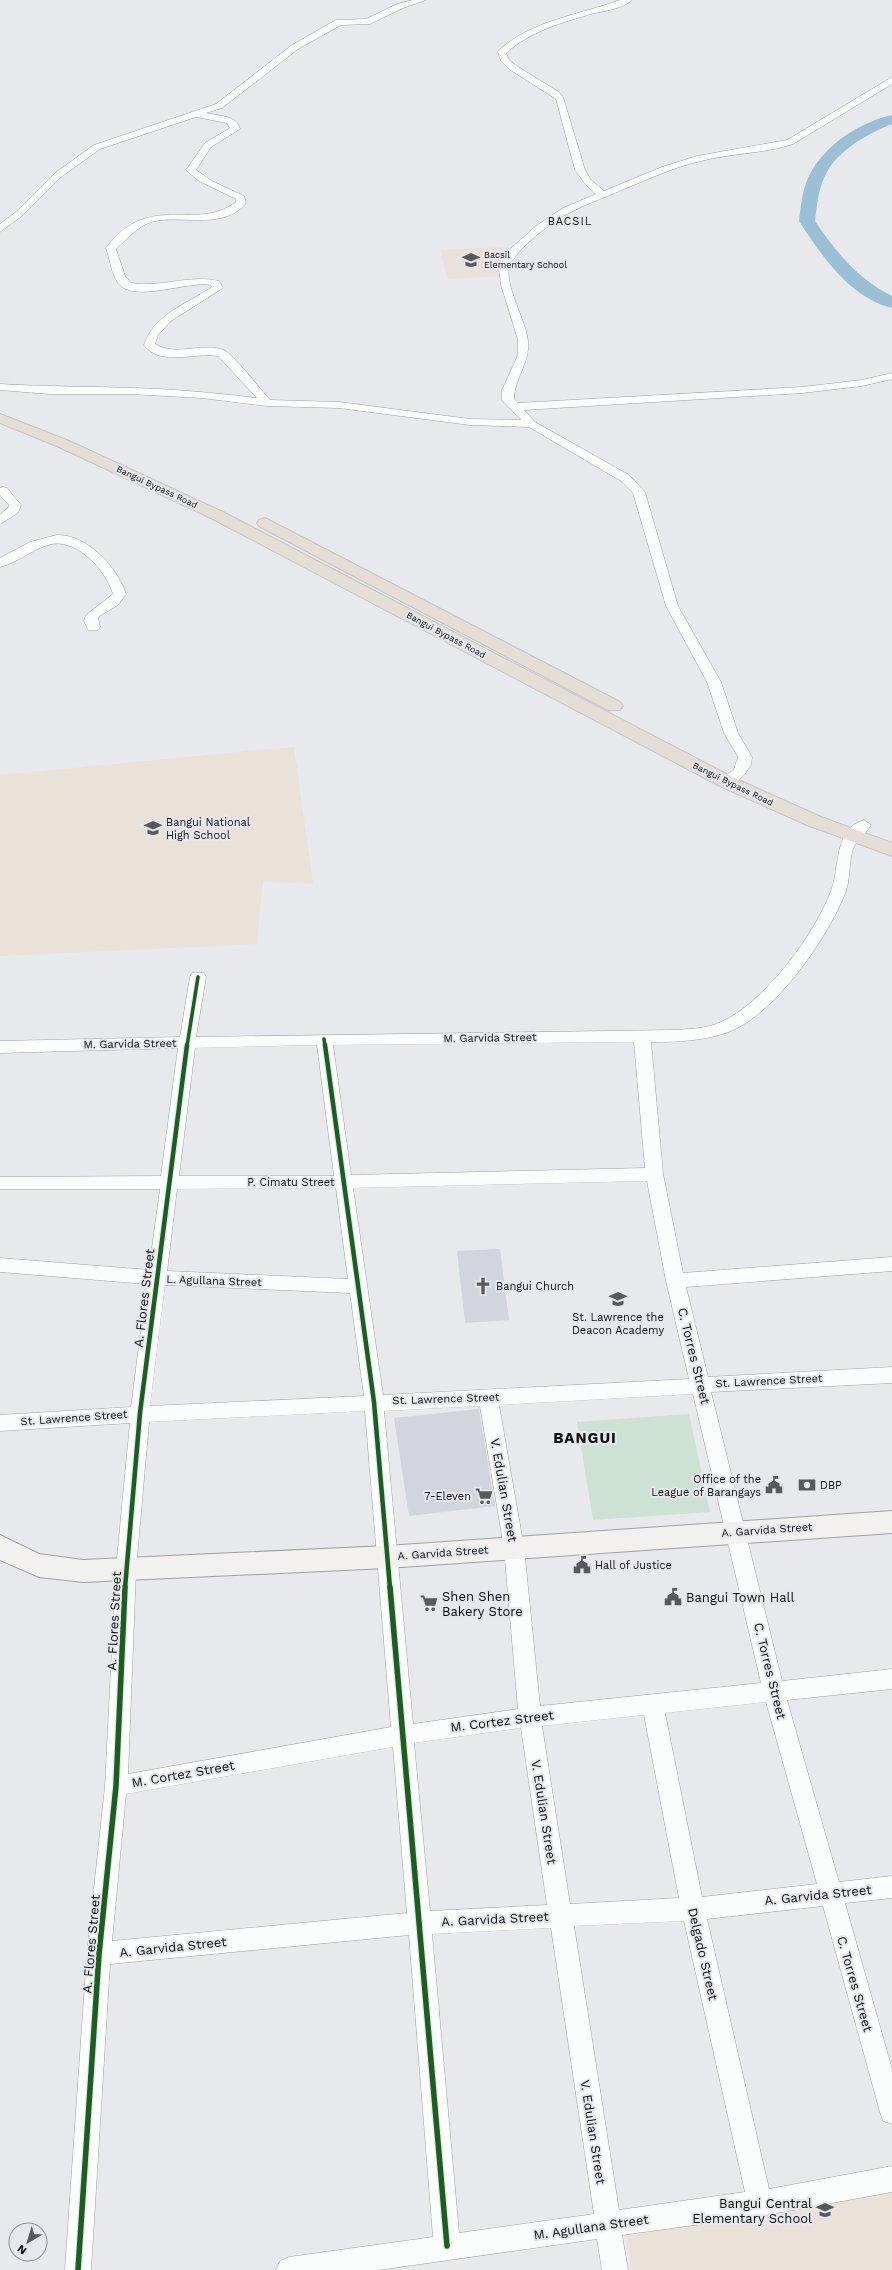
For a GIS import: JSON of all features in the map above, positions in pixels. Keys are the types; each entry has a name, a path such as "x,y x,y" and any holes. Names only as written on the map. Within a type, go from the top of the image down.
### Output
{"highway":[{"name":"Bangui Bypass Road","path":"0,403 74,433 231,506 814,821 892,835"},
{"name":"Bangui Bypass Road","path":"0,418 64,444 218,515 733,777"},
{"name":"Bangui Bypass Road","path":"859,830 892,850"}],"main road":[{"name":"A. Garvida Street","path":"0,1546 25,1562 43,1567 61,1570 126,1569 387,1556 892,1522"}],"street":[{"path":"0,229 19,214 58,175 97,147 176,119 219,106 295,47 339,22 367,22 400,6 422,0"},
{"path":"602,195 588,182 580,170 560,99 556,94 505,62 502,52 519,39 541,27 628,0"},
{"path":"733,777 744,765 745,757 731,733 714,682 672,606 639,492 624,478 532,424 513,407 508,400 508,390 521,361 523,340 506,285 504,268 506,261 525,241 572,206 680,163 778,146 790,142 892,80"},
{"path":"196,114 230,121 236,127 208,145 191,170 204,182 227,190 241,198 241,203 236,209 225,213 199,217 158,218 147,220 128,230 111,248 122,283 129,287 140,288 207,281 215,283 218,288 178,311 157,329 150,337 149,345 166,354 212,350 222,353 267,403"},
{"path":"513,407 802,390 862,383 892,376"},
{"path":"0,387 50,391 130,390 202,395 267,403 339,405 439,419 532,424"},
{"path":"0,520 14,510 15,505 3,491"},
{"path":"0,563 29,547 57,538 64,539 95,556 117,582 120,594 113,602 92,614 91,621 93,627"},
{"name":"M. Garvida Street","path":"0,1047 324,1039 642,1036 700,1033 719,1028 738,1019 768,995 789,971 831,911 840,890 845,852 859,830"},
{"name":"A. Flores Street","path":"78,2270 99,1954 116,1786 126,1569 140,1413 187,1043 198,976"},
{"name":"C. Torres Street","path":"642,1036 654,1174 675,1280 774,1692 892,2112"},
{"path":"324,1039 356,1286 374,1402 447,2246"},
{"name":"P. Cimatu Street","path":"0,1183 170,1181 342,1182 654,1174"},
{"name":"L. Agullana Street","path":"0,1264 156,1278 356,1286"},
{"path":"675,1280 892,1264"},
{"name":"St. Lawrence Street","path":"0,1423 140,1413 488,1398 701,1384 892,1375"},
{"name":"V. Edulian Street","path":"488,1398 514,1548 530,1717 615,2270"},
{"name":"M. Cortez Street","path":"116,1786 403,1735 530,1717 892,1679"},
{"name":"Delgado Street","path":"653,1705 693,1908 760,2203"},
{"name":"A. Garvida Street","path":"99,1954 418,1923 693,1908 892,1888"},
{"name":"M. Agullana Street","path":"289,2270 316,2268 447,2246 760,2203 892,2179"}],"shaded area":[{"name":"Bacsil Elementary School","path":"511,247 498,263 500,276 447,279 440,250"},
{"name":"Bangui National High School","path":"294,747 313,884 263,881 257,944 0,956 0,775"},
{"name":"Bangui Central Elementary School","path":"892,2188 892,2270 631,2270 626,2232"}],"green space":[{"path":"689,1414 710,1512 593,1520 577,1422"}],"building":[{"name":"Bangui Church","path":"500,1249 509,1320 465,1323 457,1251"},
{"path":"479,1409 495,1506 409,1516 394,1418"}],"waterway":[{"path":"892,119 861,133 834,153 827,161 820,170 814,182 807,221 833,257 854,279 866,288 892,303"}],"cycle path":[{"path":"78,2270 99,1954 116,1786 126,1569 140,1413 187,1043 198,977"},
{"path":"324,1039 374,1402 447,2246"}],"place":[{"name":"Bacsil Elementary School","path":"471,260"},
{"name":"Bangui National High School","path":"153,828"},
{"name":"Bangui Church","path":"483,1286"},
{"name":"St. Lawrence the Deacon Academy","path":"618,1299"},
{"name":"Office of the League of Barangays","path":"774,1485"},
{"name":"DBP","path":"807,1485"},
{"name":"7-Eleven","path":"484,1496"},
{"name":"Hall of Justice","path":"582,1565"},
{"name":"Bangui Town Hall","path":"673,1597"},
{"name":"Shen Shen Bakery Store","path":"429,1603"},
{"name":"Bangui Central Elementary School","path":"825,2210"}],"district":[{"name":"BACSIL","path":"570,221"},
{"name":"BANGUI","path":"585,1438"}]}
